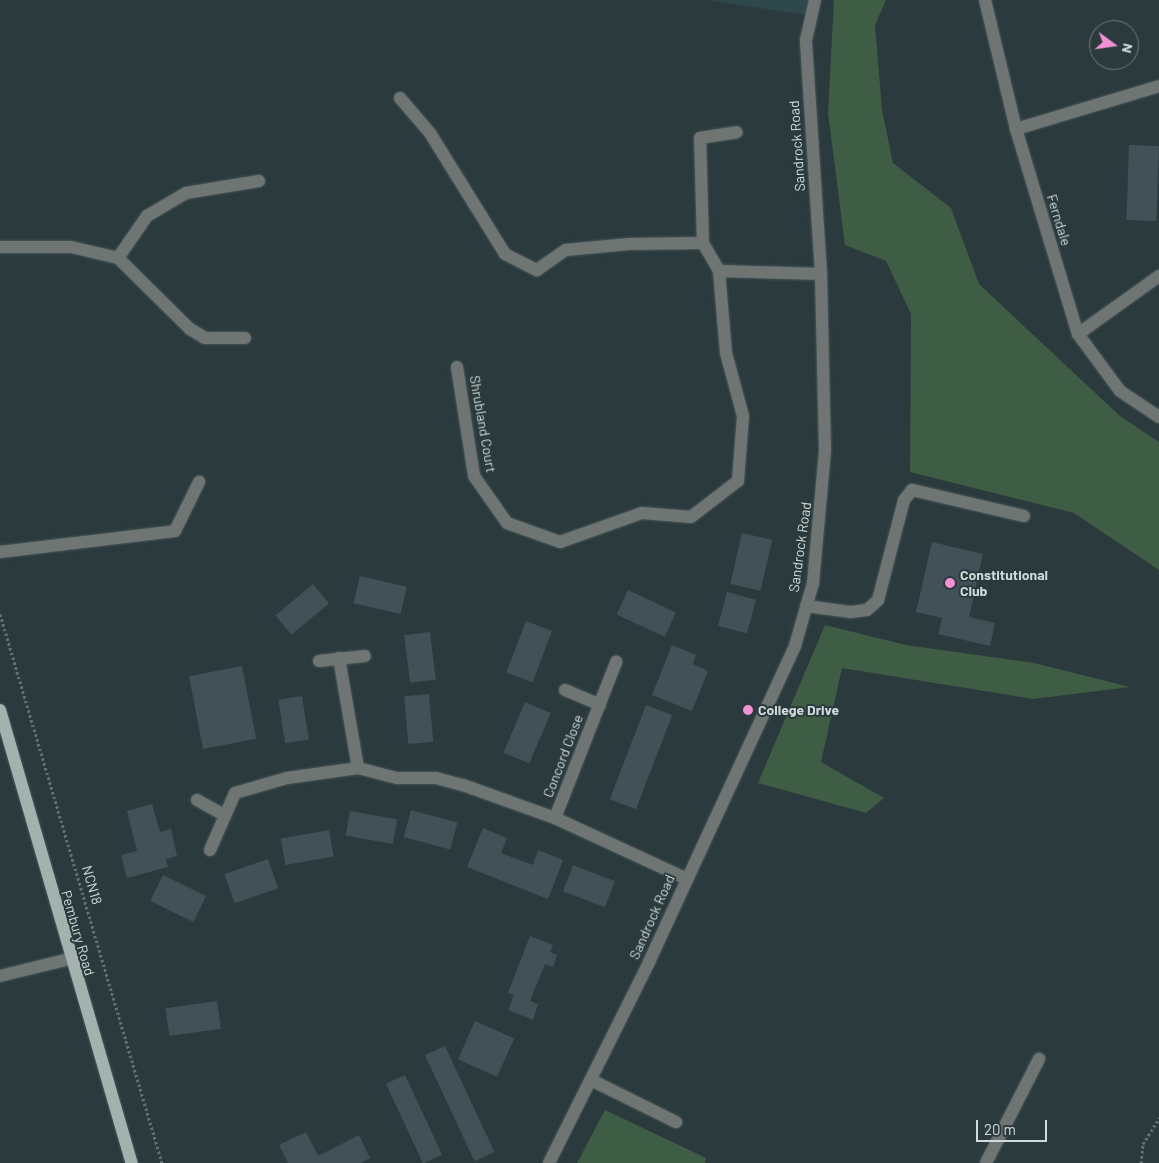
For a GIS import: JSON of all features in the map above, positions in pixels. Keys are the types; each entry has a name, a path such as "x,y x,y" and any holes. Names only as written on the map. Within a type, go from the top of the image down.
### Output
{"main road":[{"name":"Pembury Road","path":"0,710 69,960 132,1163"}],"street":[{"name":"Sandrock Road","path":"549,1163 591,1080 795,646 806,606 820,527 825,451 821,274 806,40 815,0"},
{"name":"Ferndale","path":"985,0 1016,130 1078,334 1120,391 1159,417"},
{"path":"1016,130 1159,86"},
{"path":"400,98 430,133 505,254 537,270 566,250 629,244 703,244 700,138 737,132"},
{"path":"118,258 147,216 186,193 259,181"},
{"name":"Shrubland Court","path":"457,367 474,476 507,523 560,542 642,513 691,517 738,481 743,416 726,353 719,271 703,244"},
{"path":"0,247 70,246 118,258 190,329 205,338 245,338"},
{"path":"719,271 821,274"},
{"path":"1078,334 1159,276"},
{"path":"0,552 175,531 199,482"},
{"path":"806,606 850,612 867,610 878,600 904,500 912,490 1024,516"},
{"path":"319,661 365,656"},
{"path":"339,658 358,768"},
{"name":"Concord Close","path":"555,818 616,662"},
{"name":"Concord Close","path":"566,690 600,705"},
{"path":"210,850 222,814 236,793 287,778 358,768 397,778 436,778 555,818 685,878"},
{"path":"197,800 222,814"},
{"path":"0,976 69,960"},
{"path":"986,1163 1039,1059"},
{"path":"591,1080 676,1122"}],"path":[{"name":"NCN18","path":"0,614 162,1163"},
{"path":"1142,1163 1143,1144 1159,1118"}],"shaded area":[{"path":"707,0 811,0 807,15"}],"green space":[{"path":"834,0 886,0 875,25 882,110 893,163 951,208 979,284 1120,416 1159,442 1159,570 1074,513 910,472 911,314 886,261 845,245 828,113"},
{"path":"825,625 906,645 1034,663 1130,687 1033,699 842,668 821,762 884,798 866,813 758,783"},
{"path":"605,1110 706,1158 705,1163 577,1163"}],"building":[{"path":"1129,145 1159,146 1156,221 1126,220"},
{"path":"742,533 772,540 761,591 730,584"},
{"name":"Constitutional Club","path":"932,542 983,554 969,617 995,623 990,646 938,634 942,618 916,612"},
{"path":"360,576 407,587 400,614 354,603"},
{"path":"313,584 329,603 292,635 275,615"},
{"path":"628,590 676,612 665,637 617,614"},
{"path":"727,592 756,600 747,634 718,626"},
{"path":"526,621 552,631 532,682 506,672"},
{"path":"430,632 436,680 410,683 404,635"},
{"path":"672,645 696,655 693,664 708,671 692,711 652,695"},
{"path":"242,666 256,739 203,749 189,676"},
{"path":"429,694 433,742 408,744 404,696"},
{"path":"302,696 309,739 285,743 278,700"},
{"path":"525,702 551,713 529,764 504,753"},
{"path":"646,705 672,715 636,809 610,799"},
{"path":"152,804 160,832 171,829 177,856 166,859 168,867 127,878 121,855 137,851 127,811"},
{"path":"411,810 457,822 450,849 404,837"},
{"path":"350,811 397,819 393,844 346,836"},
{"path":"483,828 507,838 501,853 533,865 538,850 563,860 548,899 467,867"},
{"path":"329,830 334,857 285,865 281,839"},
{"path":"268,859 278,888 235,903 225,874"},
{"path":"573,865 615,881 605,907 563,891"},
{"path":"163,875 206,896 193,922 150,901"},
{"path":"530,936 553,945 550,952 557,955 553,967 545,964 530,1001 538,1004 533,1020 508,1010 514,995 508,993"},
{"path":"217,1001 221,1029 169,1036 166,1008"},
{"path":"475,1021 514,1038 497,1077 458,1059"},
{"path":"445,1046 494,1152 475,1161 425,1055"},
{"path":"405,1075 442,1155 423,1163 386,1084"},
{"path":"306,1132 318,1156 359,1135 370,1158 361,1163 288,1163 279,1145"}],"place":[{"name":"Constitutional Club","path":"950,583"},
{"name":"College Drive","path":"748,710"}]}
